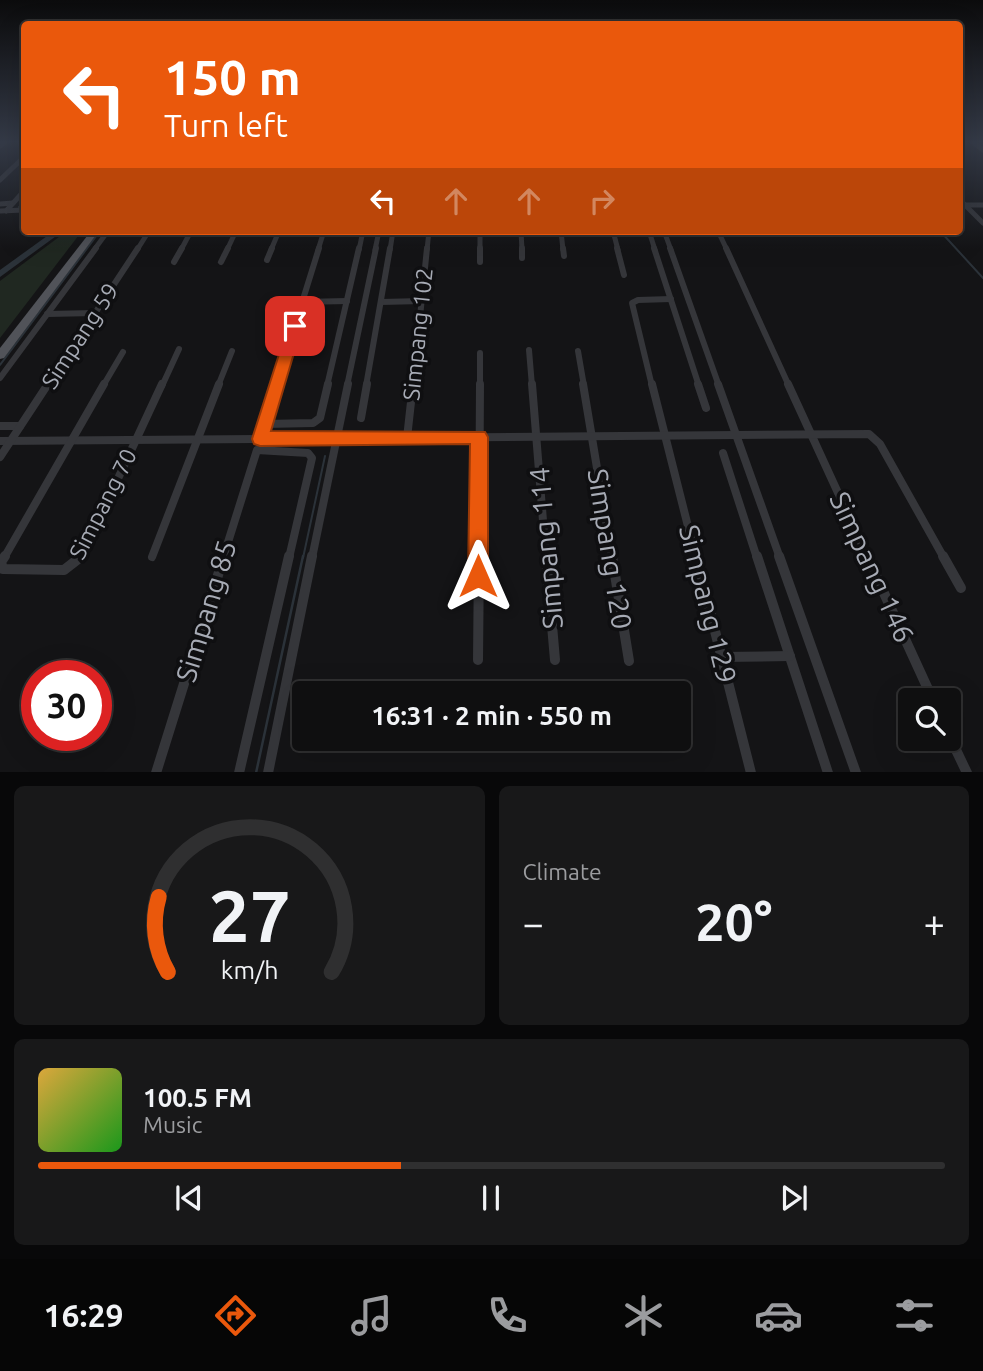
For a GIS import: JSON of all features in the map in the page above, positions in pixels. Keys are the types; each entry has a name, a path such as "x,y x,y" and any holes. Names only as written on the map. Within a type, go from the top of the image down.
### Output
{"main road":[{"path":"0,355 92,235"}],"street":[{"path":"3,211 21,195"},
{"path":"0,204 13,204"},
{"path":"963,205 983,205"},
{"path":"963,206 982,222"},
{"path":"3,211 21,210"},
{"path":"0,378 105,235"},
{"name":"Simpang 59","path":"0,457 146,235"},
{"path":"174,262 189,235"},
{"path":"221,262 234,235"},
{"path":"267,260 277,235"},
{"path":"260,439 323,235"},
{"path":"265,424 313,423 319,420 362,235"},
{"path":"268,772 378,235"},
{"name":"Simpang 102","path":"361,418 392,235"},
{"name":"Simpang 102","path":"407,438 429,235"},
{"path":"480,235 480,262"},
{"path":"521,235 522,258"},
{"path":"561,235 564,256"},
{"path":"614,235 624,275"},
{"path":"650,235 706,408"},
{"path":"665,235 856,772"},
{"name":"Simpang 146","path":"720,235 927,688"},
{"name":"Simpang 129","path":"671,299 638,300 631,304 751,772"},
{"path":"302,302 347,301"},
{"path":"381,302 422,301"},
{"path":"47,314 95,313"},
{"name":"Simpang 70","path":"1,562 1,568 5,570 64,570 81,558 179,349"},
{"name":"Simpang 114","path":"529,350 555,660"},
{"path":"152,557 232,351"},
{"name":"Simpang 120","path":"578,351 629,662"},
{"path":"1,562 123,352"},
{"path":"478,660 480,353"},
{"path":"0,426 20,426"},
{"path":"0,441 863,434 874,437 961,589"},
{"name":"Simpang 85","path":"156,772 257,450 308,453 312,458 239,772"},
{"path":"723,453 828,772"},
{"path":"721,657 790,656"},
{"path":"957,751 967,772"}],"shaded area":[{"path":"62,235 79,235 0,338 0,281"}],"waterway":[{"path":"0,274 54,235"},
{"path":"0,365 97,235"},
{"path":"944,235 983,278"},
{"path":"303,558 325,456"},
{"path":"256,772 303,556"}],"route":[{"path":"295,326 260,439 479,437 478,576"}]}
